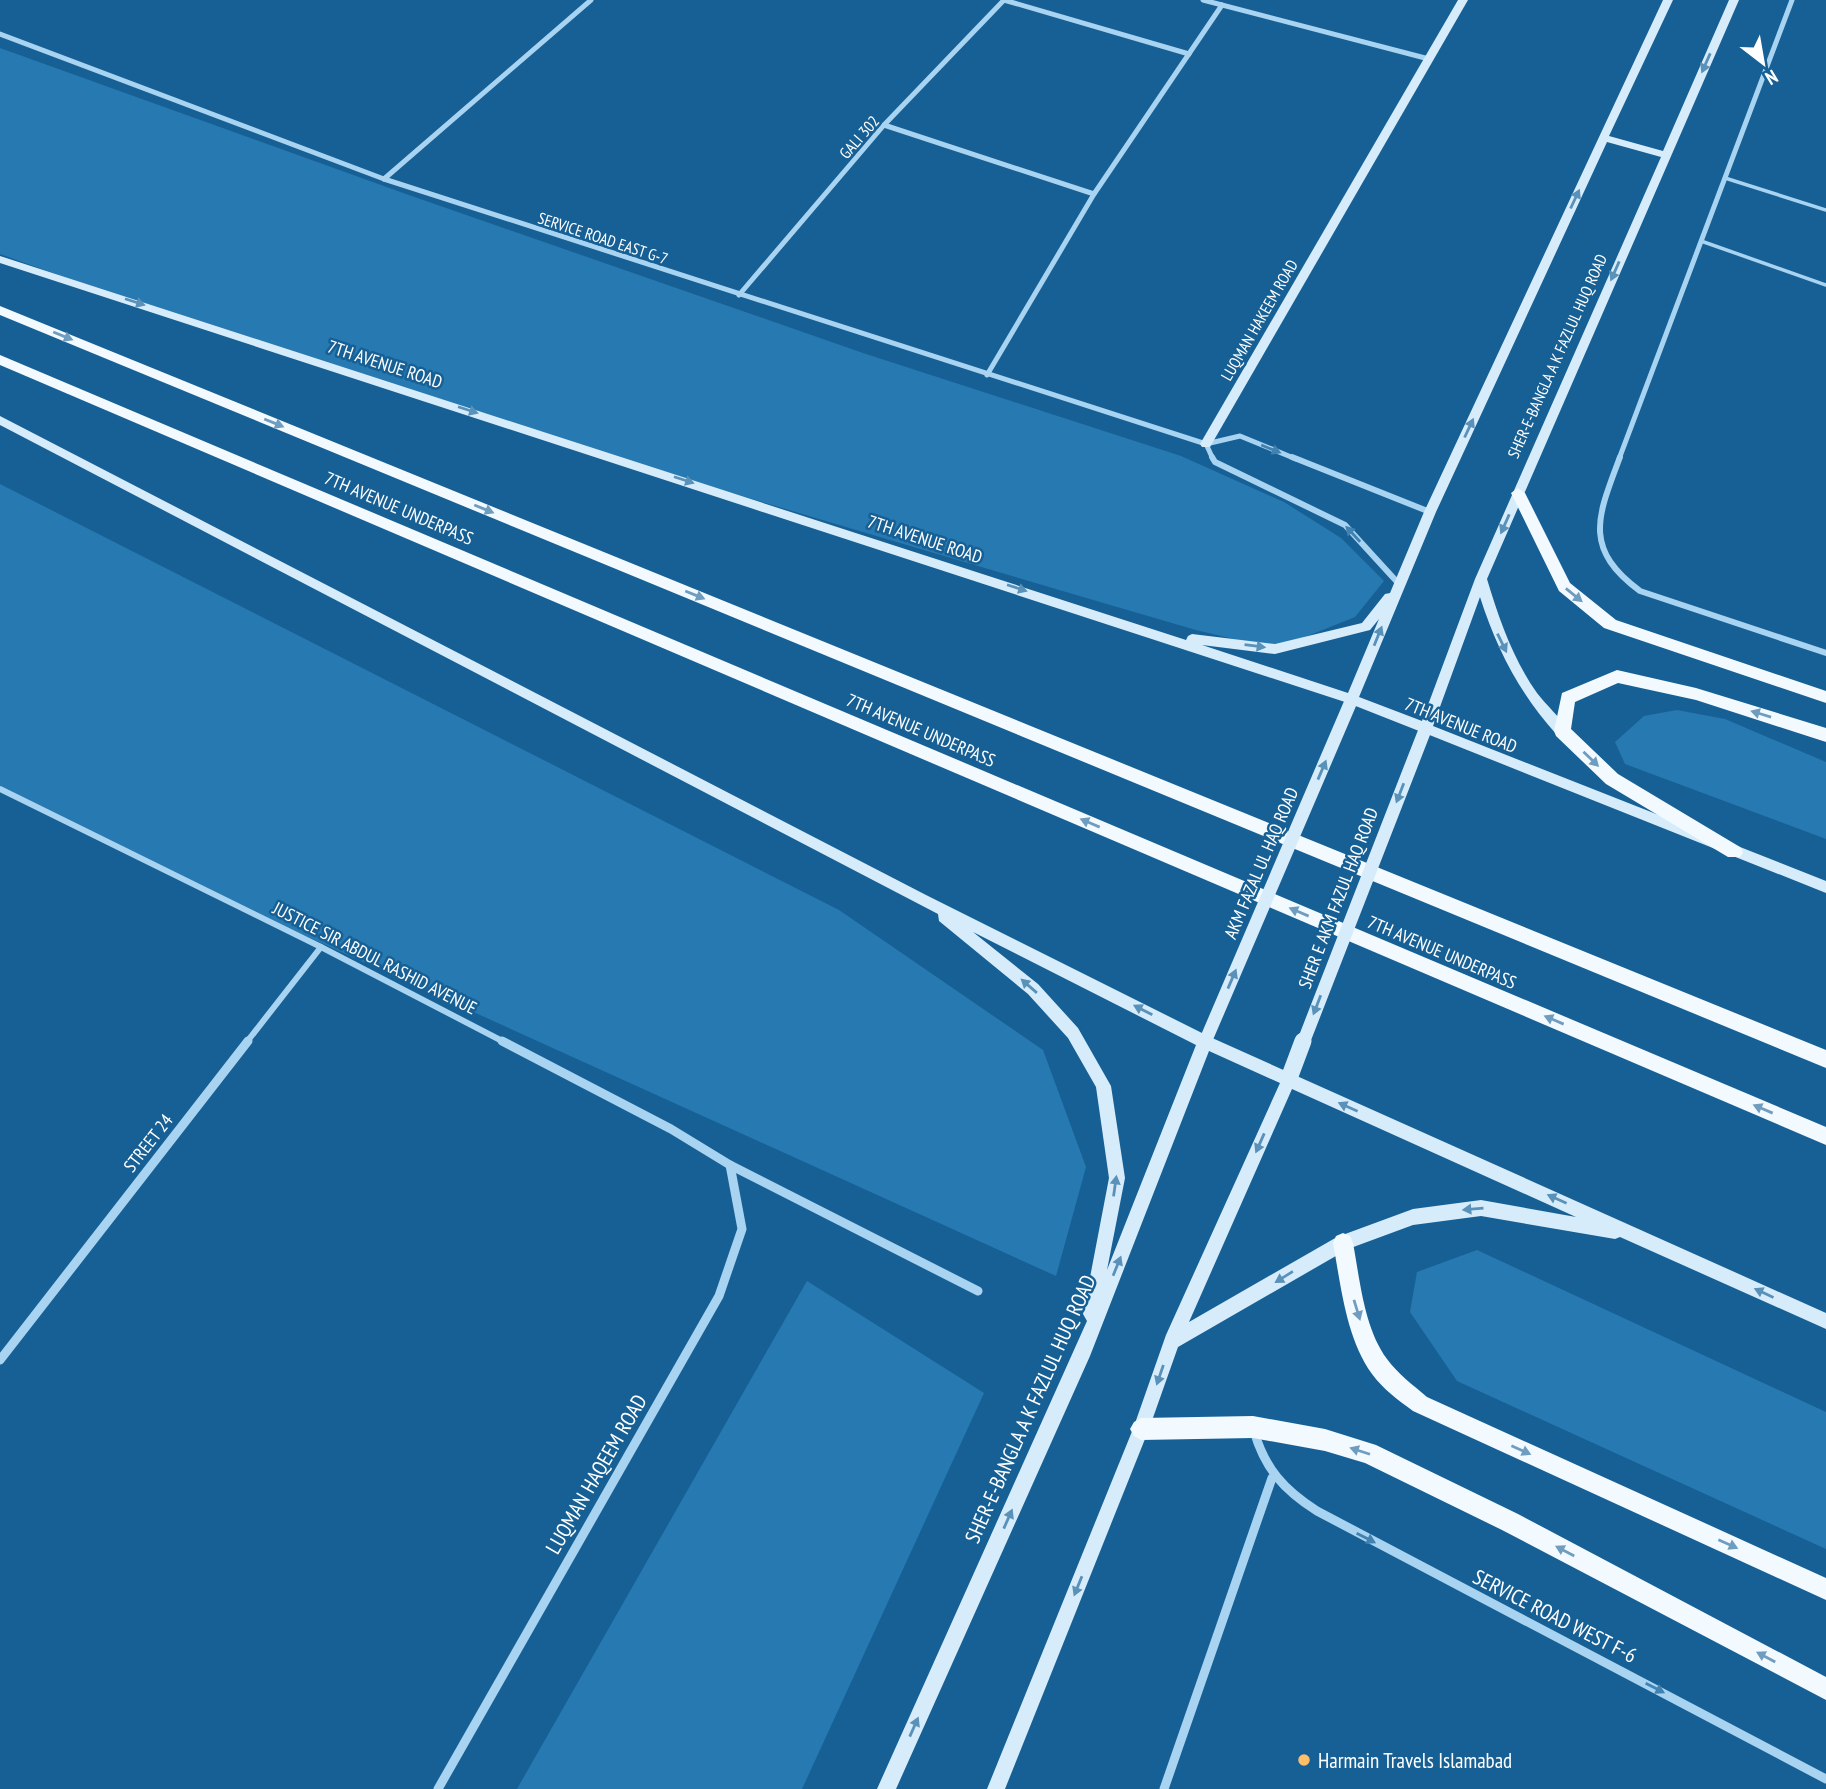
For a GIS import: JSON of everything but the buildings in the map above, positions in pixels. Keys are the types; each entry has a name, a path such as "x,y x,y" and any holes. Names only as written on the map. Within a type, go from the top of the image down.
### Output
{"main road":[{"name":"LUQMAN HAKEEM ROAD","path":"1206,444 1463,0"},
{"path":"1352,699 1430,512 1668,0"},
{"name":"SHER-E-BANGLA A K FAZLUL HUQ ROAD","path":"1425,730 1481,579 1734,0"},
{"path":"1604,138 1666,155"},
{"name":"7TH AVENUE ROAD","path":"0,259 1163,635 1352,699 1826,887"},
{"name":"7TH AVENUE UNDERPASS","path":"0,310 1826,1059"},
{"name":"7TH AVENUE UNDERPASS","path":"0,360 1826,1136"},
{"path":"0,420 921,899 1205,1042 1826,1321"},
{"path":"1518,494 1564,587 1610,624 1826,697"},
{"path":"1481,579 1498,639 1537,706 1612,779 1734,852"},
{"path":"1163,635 1275,649 1366,627 1399,584"},
{"path":"1562,731 1568,698 1617,676 1696,694 1826,735"},
{"name":"AKM FAZAL UL HAQ ROAD","path":"1205,1042 1352,699"},
{"name":"SHER E AKM FAZUL HAQ ROAD","path":"1288,1081 1425,730"},
{"path":"921,899 1033,989 1073,1033 1103,1086 1117,1178 1084,1350"},
{"name":"SHER-E-BANGLA A K FAZLUL HUQ ROAD","path":"886,1789 1084,1350 1205,1042"},
{"path":"996,1789 1141,1429 1172,1341 1288,1081"},
{"path":"1172,1341 1343,1243 1413,1217 1481,1208 1637,1234"},
{"path":"1343,1243 1355,1304 1375,1360 1395,1384 1420,1404 1826,1588"},
{"path":"1141,1429 1253,1427 1325,1440 1368,1453 1522,1528 1826,1689"}],"street":[{"path":"384,179 591,0"},
{"path":"1004,0 1189,54"},
{"name":"GALI 302","path":"739,295 884,125 1004,0"},
{"path":"1203,0 1429,60"},
{"path":"1793,0 1602,505 1598,536 1600,550 1620,578 1640,591 1826,653"},
{"path":"986,375 1094,194 1222,5"},
{"name":"SERVICE ROAD EAST G-7","path":"0,34 384,179 1206,444"},
{"path":"884,125 1094,194"},
{"path":"1399,584 1345,525 1215,462 1206,444 1240,436 1430,512"},
{"name":"JUSTICE SIR ABDUL RASHID AVENUE","path":"0,789 321,947 671,1129 730,1165 978,1291"},
{"name":"STREET 24","path":"0,1360 321,947"},
{"name":"LUQMAN HAQEEM ROAD","path":"438,1789 719,1296 742,1229 730,1165"},
{"name":"SERVICE ROAD WEST F-6","path":"1253,1427 1258,1451 1272,1478 1290,1495 1332,1520 1826,1779"},
{"path":"1164,1789 1272,1478"}],"lane":[{"path":"1725,178 1826,210"},
{"path":"1701,241 1826,285"}],"shaded area":[{"path":"0,48 406,194 863,353 1181,456 1284,502 1341,538 1384,581 1355,617 1275,649 1196,630 895,542 445,405 0,254"},
{"path":"0,484 839,910 1043,1050 1086,1167 1056,1276 235,904 0,787"},
{"path":"1677,710 1725,719 1826,762 1826,839 1625,764 1615,742 1644,716"},
{"path":"1477,1250 1826,1412 1826,1549 1457,1381 1410,1312 1417,1272"},
{"path":"807,1281 984,1393 802,1789 517,1789"}],"place":[{"name":"Harmain Travels Islamabad","path":"1304,1760"}]}
